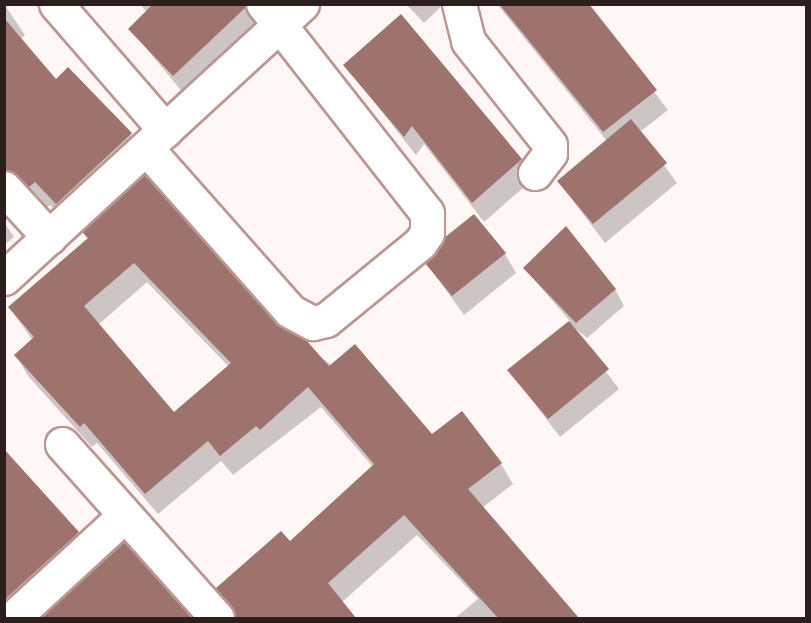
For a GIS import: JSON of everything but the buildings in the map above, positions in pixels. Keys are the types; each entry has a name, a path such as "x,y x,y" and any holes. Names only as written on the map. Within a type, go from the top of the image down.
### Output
{"street":[{"path":"4,278 155,139 281,11 427,213 427,233 420,243 326,320 313,323 290,311 155,139 56,4"},
{"path":"459,4 468,41 550,145 550,153 535,173"},
{"path":"4,188 49,237"},
{"path":"62,444 217,618"},
{"path":"13,618 125,515"}]}
